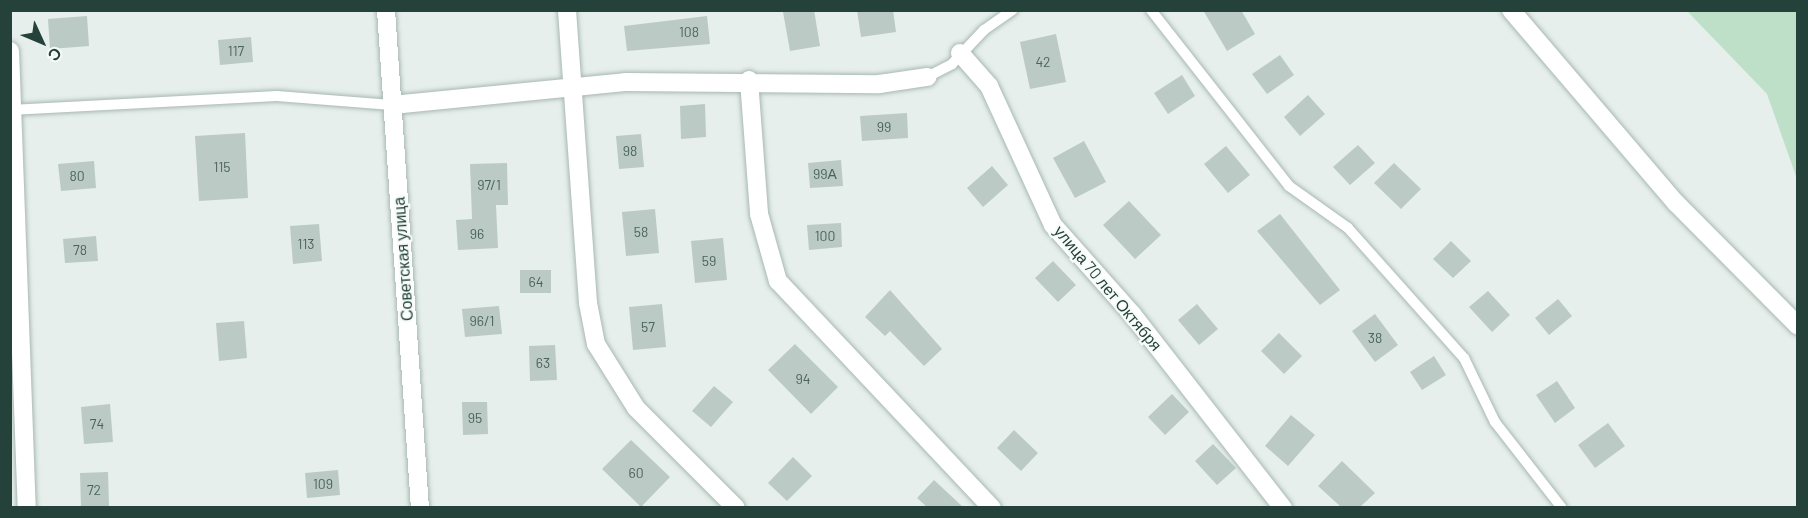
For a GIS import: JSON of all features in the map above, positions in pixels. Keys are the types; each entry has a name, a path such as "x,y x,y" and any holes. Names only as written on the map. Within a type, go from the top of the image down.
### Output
{"street":[{"name":"Советская улица","path":"387,10 420,507"},
{"path":"567,10 596,344 636,408 736,507"},
{"path":"1511,10 1676,203 1797,326"},
{"path":"10,51 27,507"},
{"name":"улица 70 лет Октября","path":"960,53 989,86 1053,225 1132,314 1283,507"},
{"path":"392,105 573,87 749,80 879,84 927,77"},
{"path":"749,80 759,213 778,281 992,507"}],"lane":[{"path":"927,77 1013,10"},
{"path":"1151,10 1289,186 1348,228 1464,357 1495,422 1562,507"},
{"path":"14,110 277,96 392,105"}],"green space":[{"path":"1687,11 1797,11 1797,179 1767,94"}],"building":[{"path":"814,10 820,46 790,51 783,12"},
{"path":"857,10 893,10 896,32 861,37"},
{"path":"1203,10 1241,10 1255,34 1227,51"},
{"path":"87,16 89,46 50,49 48,19"},
{"path":"707,16 710,44 627,51 624,26"},
{"path":"1056,34 1066,82 1030,89 1020,42"},
{"path":"251,37 253,62 220,65 218,40"},
{"path":"1280,55 1294,75 1267,94 1252,74"},
{"path":"1182,75 1195,96 1168,114 1154,93"},
{"path":"1308,95 1325,114 1300,136 1284,117"},
{"path":"705,104 706,137 681,139 680,106"},
{"path":"907,113 908,138 862,141 860,116"},
{"path":"245,133 248,198 199,201 195,136"},
{"path":"641,134 644,167 619,169 616,136"},
{"path":"1084,141 1106,182 1075,198 1053,158"},
{"path":"1358,145 1375,163 1350,185 1333,167"},
{"path":"1226,146 1250,175 1228,193 1204,164"},
{"path":"841,160 843,186 810,188 808,163"},
{"path":"94,161 96,188 61,191 58,164"},
{"path":"507,163 508,205 496,205 498,248 458,250 456,220 472,219 470,164"},
{"path":"1394,163 1421,189 1401,209 1374,183"},
{"path":"992,166 1008,185 983,207 967,188"},
{"path":"1129,201 1161,235 1135,259 1103,225"},
{"path":"655,209 659,253 626,256 622,212"},
{"path":"1280,214 1340,290 1320,305 1257,231"},
{"path":"841,223 842,247 809,250 807,225"},
{"path":"319,224 322,261 293,264 290,226"},
{"path":"96,236 98,261 65,263 63,239"},
{"path":"723,238 727,280 695,283 691,241"},
{"path":"1451,241 1471,261 1453,278 1433,259"},
{"path":"1053,261 1076,285 1058,302 1035,278"},
{"path":"520,270 551,270 551,293 520,293"},
{"path":"890,290 942,349 924,366 890,331 885,336 865,317"},
{"path":"1488,291 1510,315 1492,332 1469,307"},
{"path":"1558,299 1572,316 1549,335 1535,318"},
{"path":"662,304 666,347 633,350 629,307"},
{"path":"1197,304 1218,329 1199,345 1178,320"},
{"path":"499,306 502,334 465,337 462,309"},
{"path":"1375,314 1398,345 1375,362 1352,331"},
{"path":"244,321 247,358 219,361 216,323"},
{"path":"1279,333 1302,356 1284,374 1261,351"},
{"path":"795,344 838,387 811,414 768,370"},
{"path":"555,345 557,380 530,381 529,346"},
{"path":"1434,356 1446,375 1422,390 1410,372"},
{"path":"1557,381 1575,408 1555,423 1536,395"},
{"path":"714,386 733,402 711,427 692,411"},
{"path":"1172,394 1189,412 1165,435 1148,417"},
{"path":"462,402 487,402 488,434 463,435"},
{"path":"110,404 113,442 84,444 81,407"},
{"path":"1291,415 1315,435 1288,466 1265,446"},
{"path":"1608,423 1625,446 1595,468 1578,445"},
{"path":"1014,430 1038,453 1021,471 997,448"},
{"path":"631,440 670,477 641,507 602,469"},
{"path":"1213,444 1236,468 1217,485 1195,461"},
{"path":"793,457 812,476 787,501 768,483"},
{"path":"1342,461 1375,493 1360,507 1341,507 1318,486"},
{"path":"338,470 340,495 307,498 305,473"},
{"path":"108,472 109,507 81,507 80,473"},
{"path":"934,480 963,507 927,507 917,498"}]}
